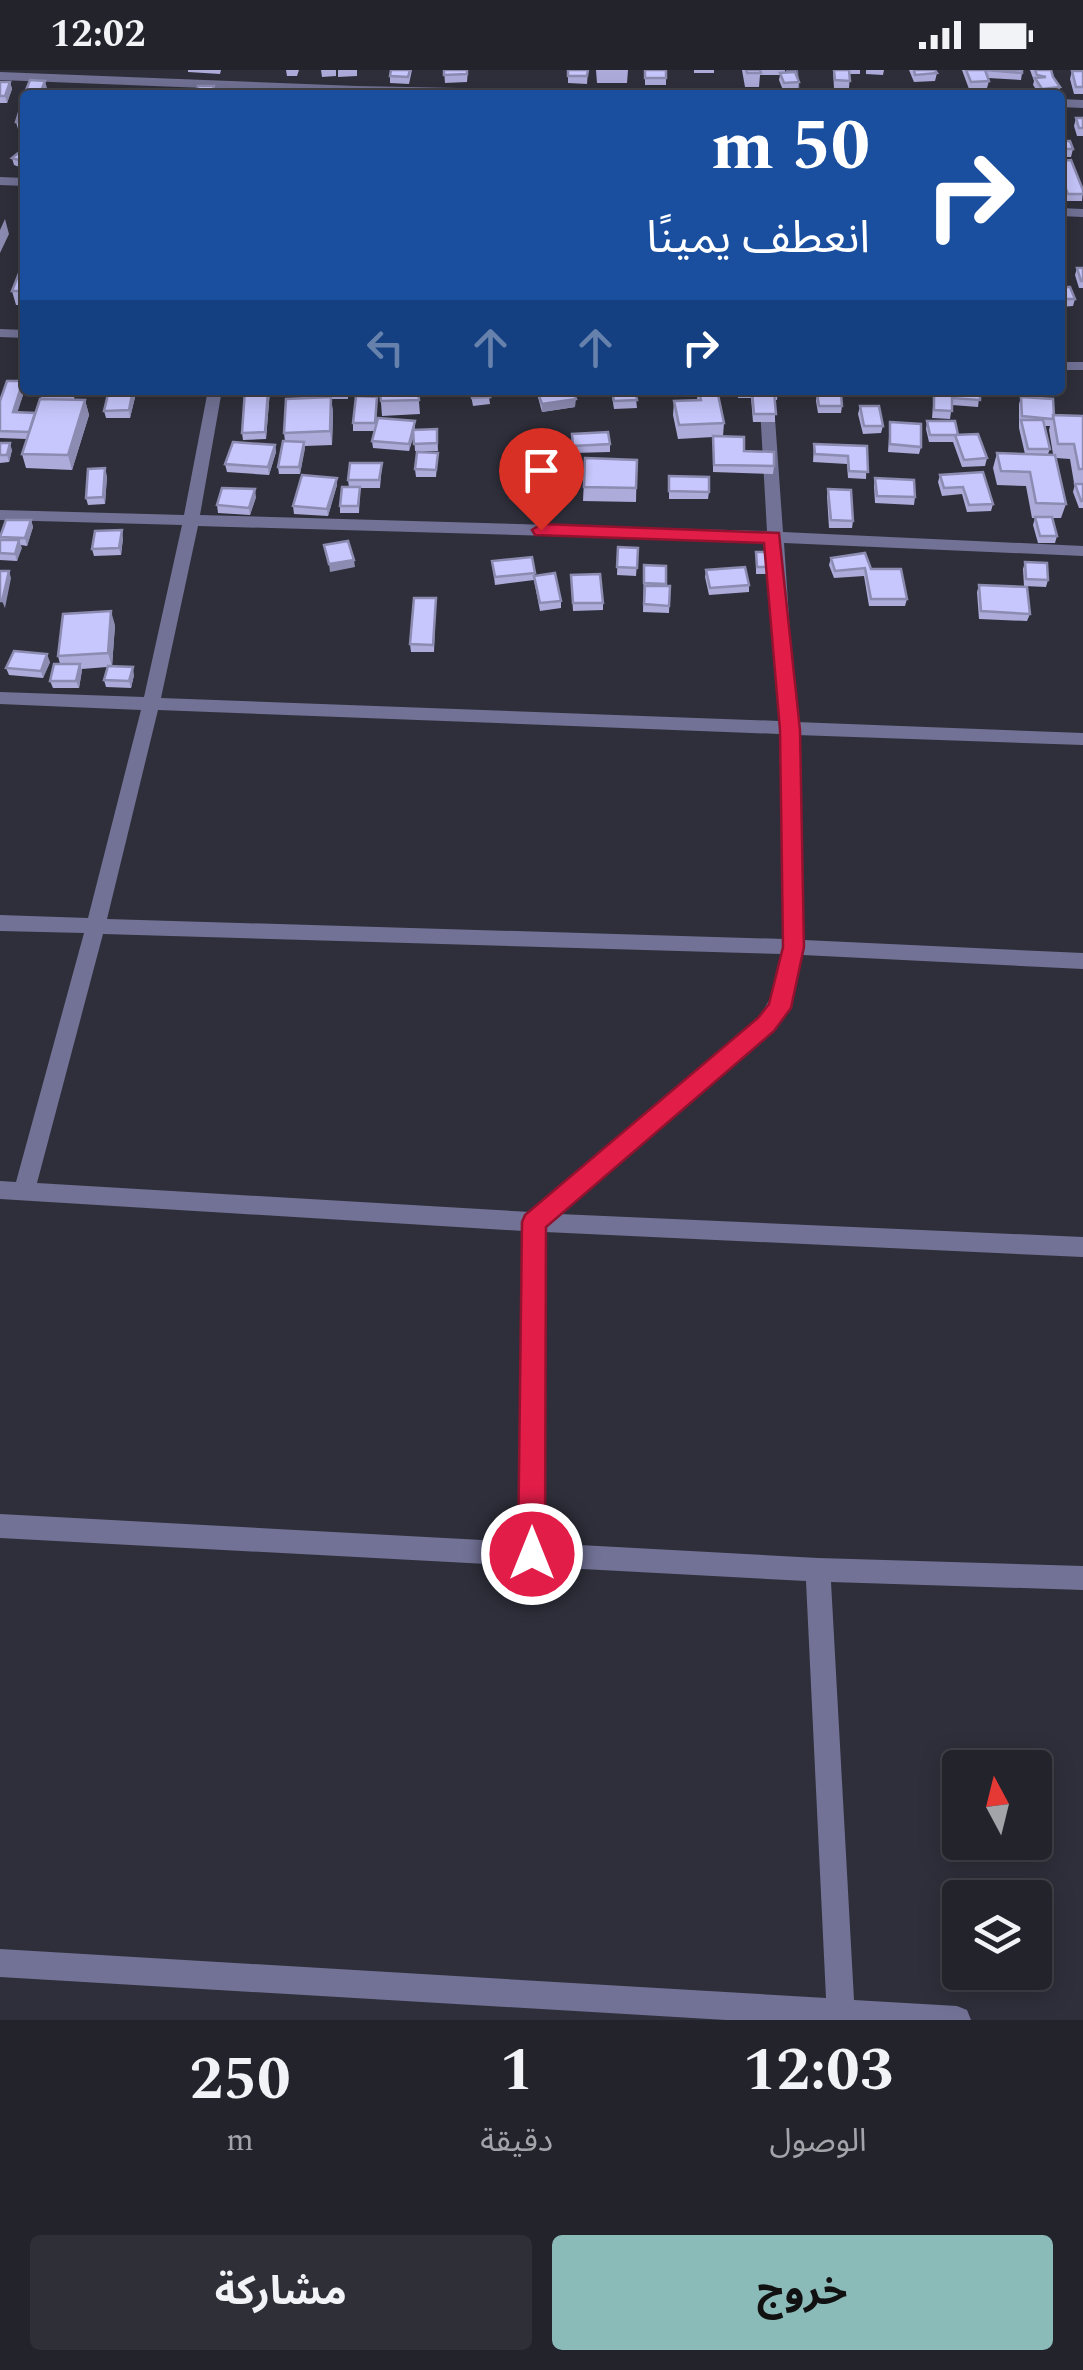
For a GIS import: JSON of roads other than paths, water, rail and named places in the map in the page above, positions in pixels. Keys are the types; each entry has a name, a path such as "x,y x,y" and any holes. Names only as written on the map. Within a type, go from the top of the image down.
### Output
{"street":[{"path":"0,76 312,90"},
{"path":"24,1191 152,704 193,520 214,395"},
{"path":"532,1554 534,1222 766,1024 780,1008 794,947 790,730 773,537 766,395"},
{"path":"0,515 773,537 1083,551"},
{"path":"0,698 1083,739"},
{"path":"0,923 794,947 1083,960"},
{"path":"0,1190 534,1222 1083,1247"},
{"path":"0,1526 818,1570 1083,1578"},
{"path":"818,1570 840,2017"},
{"path":"0,1963 840,2017 957,2020"}]}
